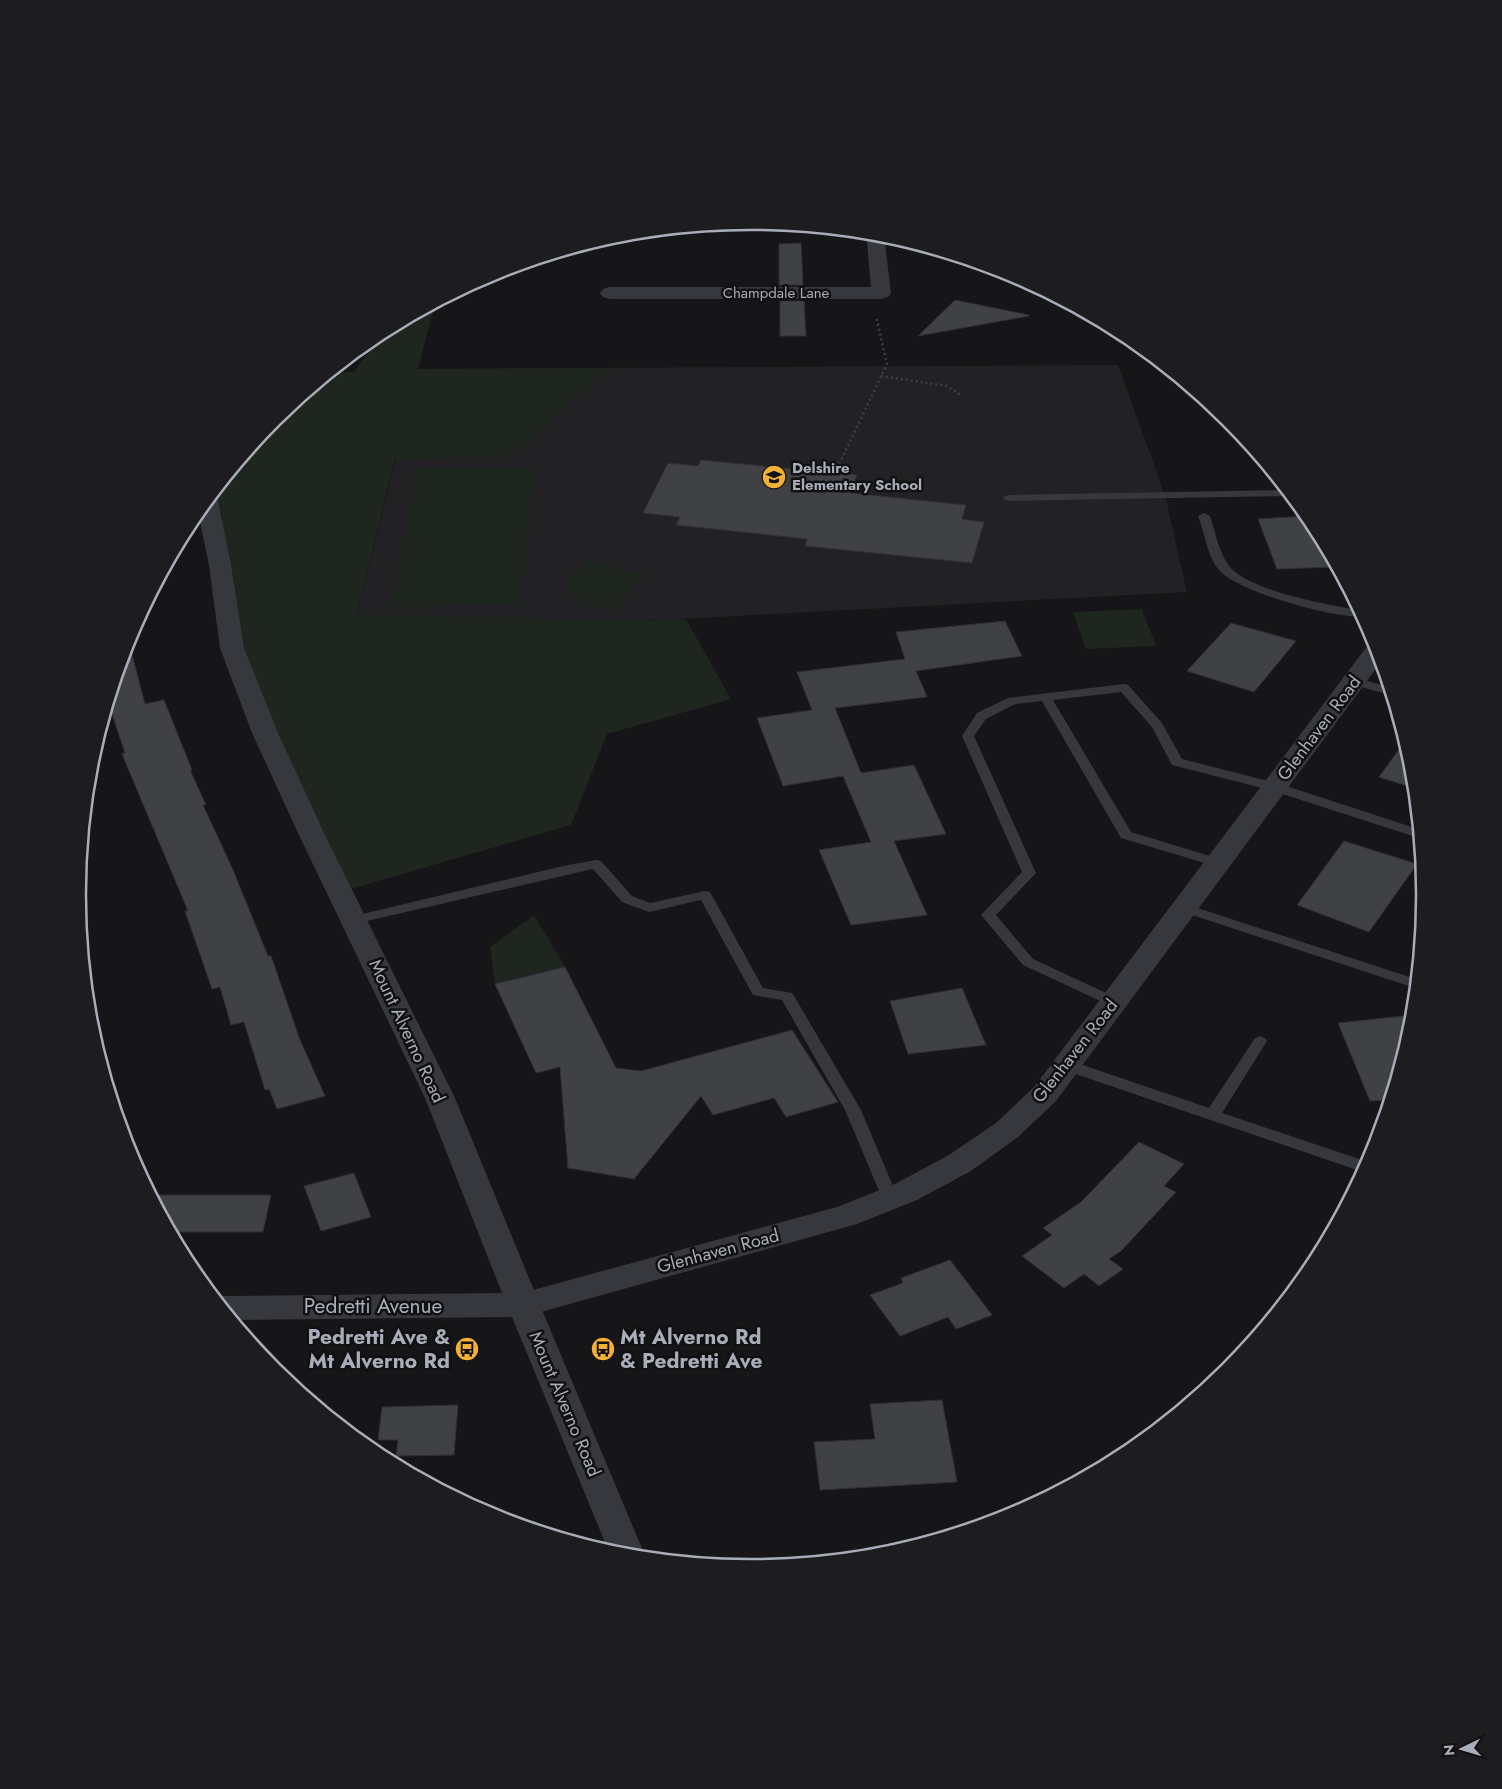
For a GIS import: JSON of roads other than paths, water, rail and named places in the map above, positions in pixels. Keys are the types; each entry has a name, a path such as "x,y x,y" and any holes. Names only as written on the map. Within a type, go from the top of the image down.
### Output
{"street":[{"name":"Champdale Lane","path":"610,293 882,293 876,242"},
{"name":"Mount Alverno Road","path":"209,510 220,565 232,648 265,733 311,833 440,1098 523,1305 625,1547"},
{"name":"Glenhaven Road","path":"523,1305 846,1216 906,1192 960,1163 1007,1130 1045,1094 1371,658"},
{"name":"Pedretti Avenue","path":"231,1308 523,1305"}],"lane":[{"path":"1008,498 1281,494"},
{"path":"1204,516 1223,566 1242,582 1278,594 1352,612"},
{"path":"1354,681 1383,689"},
{"path":"1114,1002 1028,962 988,916 1029,873 968,736 981,716 1012,701 1124,688 1158,726 1178,762 1275,787 1412,832"},
{"path":"1046,698 1126,835 1218,863"},
{"path":"354,920 563,870 596,864 627,898 649,908 706,895 758,992 787,996 853,1110 890,1198"},
{"path":"1185,908 1410,982"},
{"path":"1213,1115 1260,1041"},
{"path":"1066,1065 1358,1165"}],"place":[{"name":"Delshire Elementary School","path":"774,477"},
{"name":"Pedretti Ave & Mt Alverno Rd","path":"467,1349"},
{"name":"Mt Alverno Rd & Pedretti Ave","path":"603,1349"}]}
